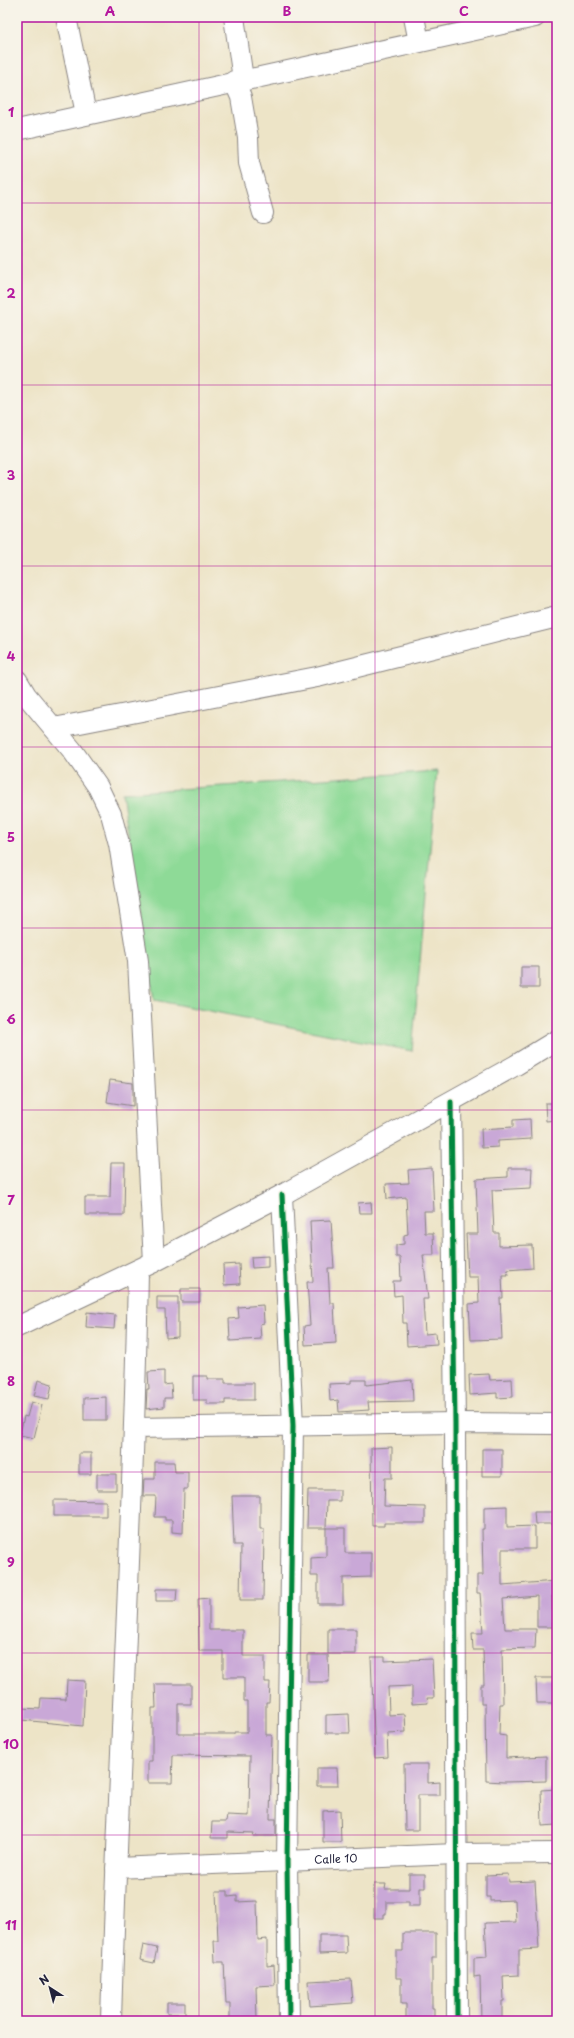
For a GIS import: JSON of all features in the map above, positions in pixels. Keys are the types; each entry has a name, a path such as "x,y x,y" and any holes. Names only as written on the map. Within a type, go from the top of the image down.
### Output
{"street":[{"path":"66,17 86,114"},
{"path":"234,17 238,80 248,138 249,163 263,213"},
{"path":"414,17 419,42"},
{"path":"17,130 238,80 535,17"},
{"path":"54,728 316,677 557,617"},
{"path":"17,680 26,695 72,750 98,787 112,814 119,844 138,961 146,1266 135,1428 111,2021"},
{"path":"17,1327 146,1266 282,1195 451,1102 557,1040"},
{"path":"451,1102 455,1423 457,2021"},
{"path":"282,1195 294,1426 287,1860 289,2021"},
{"path":"135,1428 455,1423 557,1424"},
{"name":"Calle 10","path":"116,1868 456,1854 557,1853"}],"green space":[{"path":"437,771 412,1051 154,1000 122,793"}],"building":[{"path":"521,967 539,967 539,988 521,988"},
{"path":"110,1080 133,1083 133,1106 107,1102"},
{"path":"545,1103 557,1103 557,1120 546,1121"},
{"path":"530,1119 531,1139 498,1141 498,1147 482,1148 481,1129 513,1127 513,1120"},
{"path":"111,1163 125,1163 124,1215 85,1215 85,1197 110,1197"},
{"path":"432,1168 434,1211 424,1211 425,1233 433,1233 434,1255 423,1255 428,1299 423,1299 425,1334 436,1333 437,1344 407,1346 406,1323 403,1323 402,1295 394,1296 393,1281 401,1281 400,1257 396,1257 396,1245 404,1244 404,1235 408,1234 406,1197 387,1199 386,1184 409,1183 408,1170"},
{"path":"508,1168 532,1168 531,1188 492,1190 494,1233 499,1233 499,1246 532,1245 533,1268 507,1270 508,1275 502,1275 503,1298 500,1298 502,1339 471,1340 469,1304 479,1303 478,1277 468,1277 466,1234 478,1234 476,1179 508,1177"},
{"path":"371,1202 372,1213 359,1213 358,1203"},
{"path":"331,1220 334,1268 328,1268 330,1303 334,1303 336,1343 305,1345 304,1326 310,1325 307,1282 313,1282 310,1221"},
{"path":"268,1256 268,1267 252,1268 251,1257"},
{"path":"239,1264 240,1284 224,1285 223,1265"},
{"path":"181,1289 200,1289 200,1302 181,1302"},
{"path":"157,1297 178,1297 178,1337 166,1338 165,1310 157,1310"},
{"path":"263,1305 264,1323 260,1324 261,1339 230,1341 229,1319 239,1318 238,1307"},
{"path":"87,1312 115,1315 114,1329 86,1327"},
{"path":"164,1371 164,1385 171,1384 172,1398 164,1398 164,1407 146,1409 147,1389 149,1389 148,1372"},
{"path":"489,1374 490,1380 512,1379 513,1397 497,1398 497,1393 470,1395 469,1375"},
{"path":"193,1376 207,1376 207,1379 225,1379 225,1383 254,1383 254,1400 225,1400 225,1404 207,1404 207,1400 193,1400"},
{"path":"38,1380 52,1384 49,1399 34,1396"},
{"path":"351,1380 366,1380 366,1385 412,1380 413,1401 368,1402 369,1410 339,1412 338,1400 330,1401 329,1384 351,1383"},
{"path":"106,1397 106,1420 84,1420 84,1398"},
{"path":"31,1402 42,1405 34,1438 20,1435 24,1416 27,1417"},
{"path":"392,1447 392,1478 385,1478 384,1506 425,1507 425,1523 384,1523 384,1526 372,1526 371,1448"},
{"path":"482,1449 502,1449 502,1476 482,1476"},
{"path":"79,1453 91,1453 91,1474 79,1474"},
{"path":"155,1462 174,1462 175,1472 188,1472 188,1489 184,1489 183,1533 172,1532 172,1520 165,1520 165,1517 155,1517 156,1496 143,1496 144,1479 155,1479"},
{"path":"97,1474 116,1474 116,1490 97,1490"},
{"path":"308,1490 340,1490 340,1501 327,1501 326,1528 307,1528"},
{"path":"232,1496 260,1496 260,1529 264,1529 263,1600 240,1600 241,1545 234,1545"},
{"path":"54,1500 106,1501 106,1516 54,1516"},
{"path":"507,1506 507,1527 535,1526 535,1549 502,1549 502,1585 557,1581 557,1596 552,1596 553,1627 537,1627 537,1596 503,1599 505,1629 536,1629 535,1648 502,1649 503,1704 500,1704 499,1735 506,1736 506,1758 546,1756 546,1781 486,1781 485,1704 481,1704 481,1685 484,1685 483,1650 473,1650 472,1633 483,1633 480,1593 477,1593 477,1575 483,1575 482,1529 484,1529 484,1507"},
{"path":"534,1512 557,1512 557,1524 535,1524"},
{"path":"326,1528 345,1528 345,1553 371,1553 371,1577 343,1578 343,1604 318,1604 318,1576 311,1576 311,1558 326,1557"},
{"path":"156,1589 177,1589 176,1601 156,1601"},
{"path":"209,1598 209,1630 243,1630 243,1656 265,1656 265,1682 270,1682 269,1702 266,1702 266,1735 272,1735 270,1819 276,1819 276,1836 253,1836 254,1833 228,1832 228,1838 211,1838 212,1822 226,1822 227,1815 249,1816 250,1756 173,1755 172,1783 148,1783 148,1761 152,1761 152,1708 156,1708 155,1684 191,1684 191,1704 178,1704 178,1734 234,1734 234,1732 247,1732 247,1701 244,1701 244,1677 223,1677 223,1651 199,1651 198,1599"},
{"path":"328,1629 356,1629 356,1654 328,1654"},
{"path":"308,1655 328,1655 329,1682 308,1682"},
{"path":"371,1657 385,1657 385,1661 432,1659 434,1698 427,1698 428,1703 412,1704 412,1686 388,1687 389,1715 405,1714 406,1732 387,1733 388,1757 375,1758"},
{"path":"536,1678 557,1678 555,1703 537,1703"},
{"path":"67,1680 85,1681 83,1726 21,1720 22,1708 40,1709 41,1698 66,1699"},
{"path":"349,1714 350,1733 326,1733 326,1715"},
{"path":"404,1764 428,1764 428,1783 440,1782 440,1795 418,1795 418,1830 405,1830"},
{"path":"317,1768 337,1768 338,1786 317,1786"},
{"path":"557,1789 557,1825 542,1826 541,1790"},
{"path":"340,1810 341,1842 323,1842 323,1811"},
{"path":"409,1874 425,1874 425,1888 420,1888 420,1906 409,1906 409,1902 386,1902 386,1914 384,1914 384,1918 374,1918 374,1884 386,1884 385,1889 409,1889"},
{"path":"508,1874 509,1882 535,1881 539,1949 519,1950 519,1975 503,1976 504,2001 502,2001 502,2021 481,2021 480,1976 474,1977 474,1958 487,1957 485,1923 516,1922 515,1900 490,1901 490,1897 486,1897 486,1875"},
{"path":"216,1891 228,1891 228,1897 237,1896 237,1902 257,1901 258,1940 267,1939 267,1966 274,1965 275,1985 256,1986 257,2021 230,2021 230,2004 226,2004 224,1962 215,1962 214,1941 218,1941"},
{"path":"403,1933 436,1933 436,1958 432,1958 432,2008 434,2008 434,2021 406,2021 406,2004 401,2004 401,1978 396,1978 396,1951 403,1951"},
{"path":"319,1935 346,1935 347,1953 319,1954"},
{"path":"143,1945 157,1948 154,1963 140,1960"},
{"path":"351,1979 353,2003 310,2006 308,1981"},
{"path":"167,2003 185,2003 185,2014 167,2014"}],"cycle path":[{"path":"451,1102 455,1423 457,2021"},
{"path":"282,1195 293,1426 287,1861 289,2021"}]}
